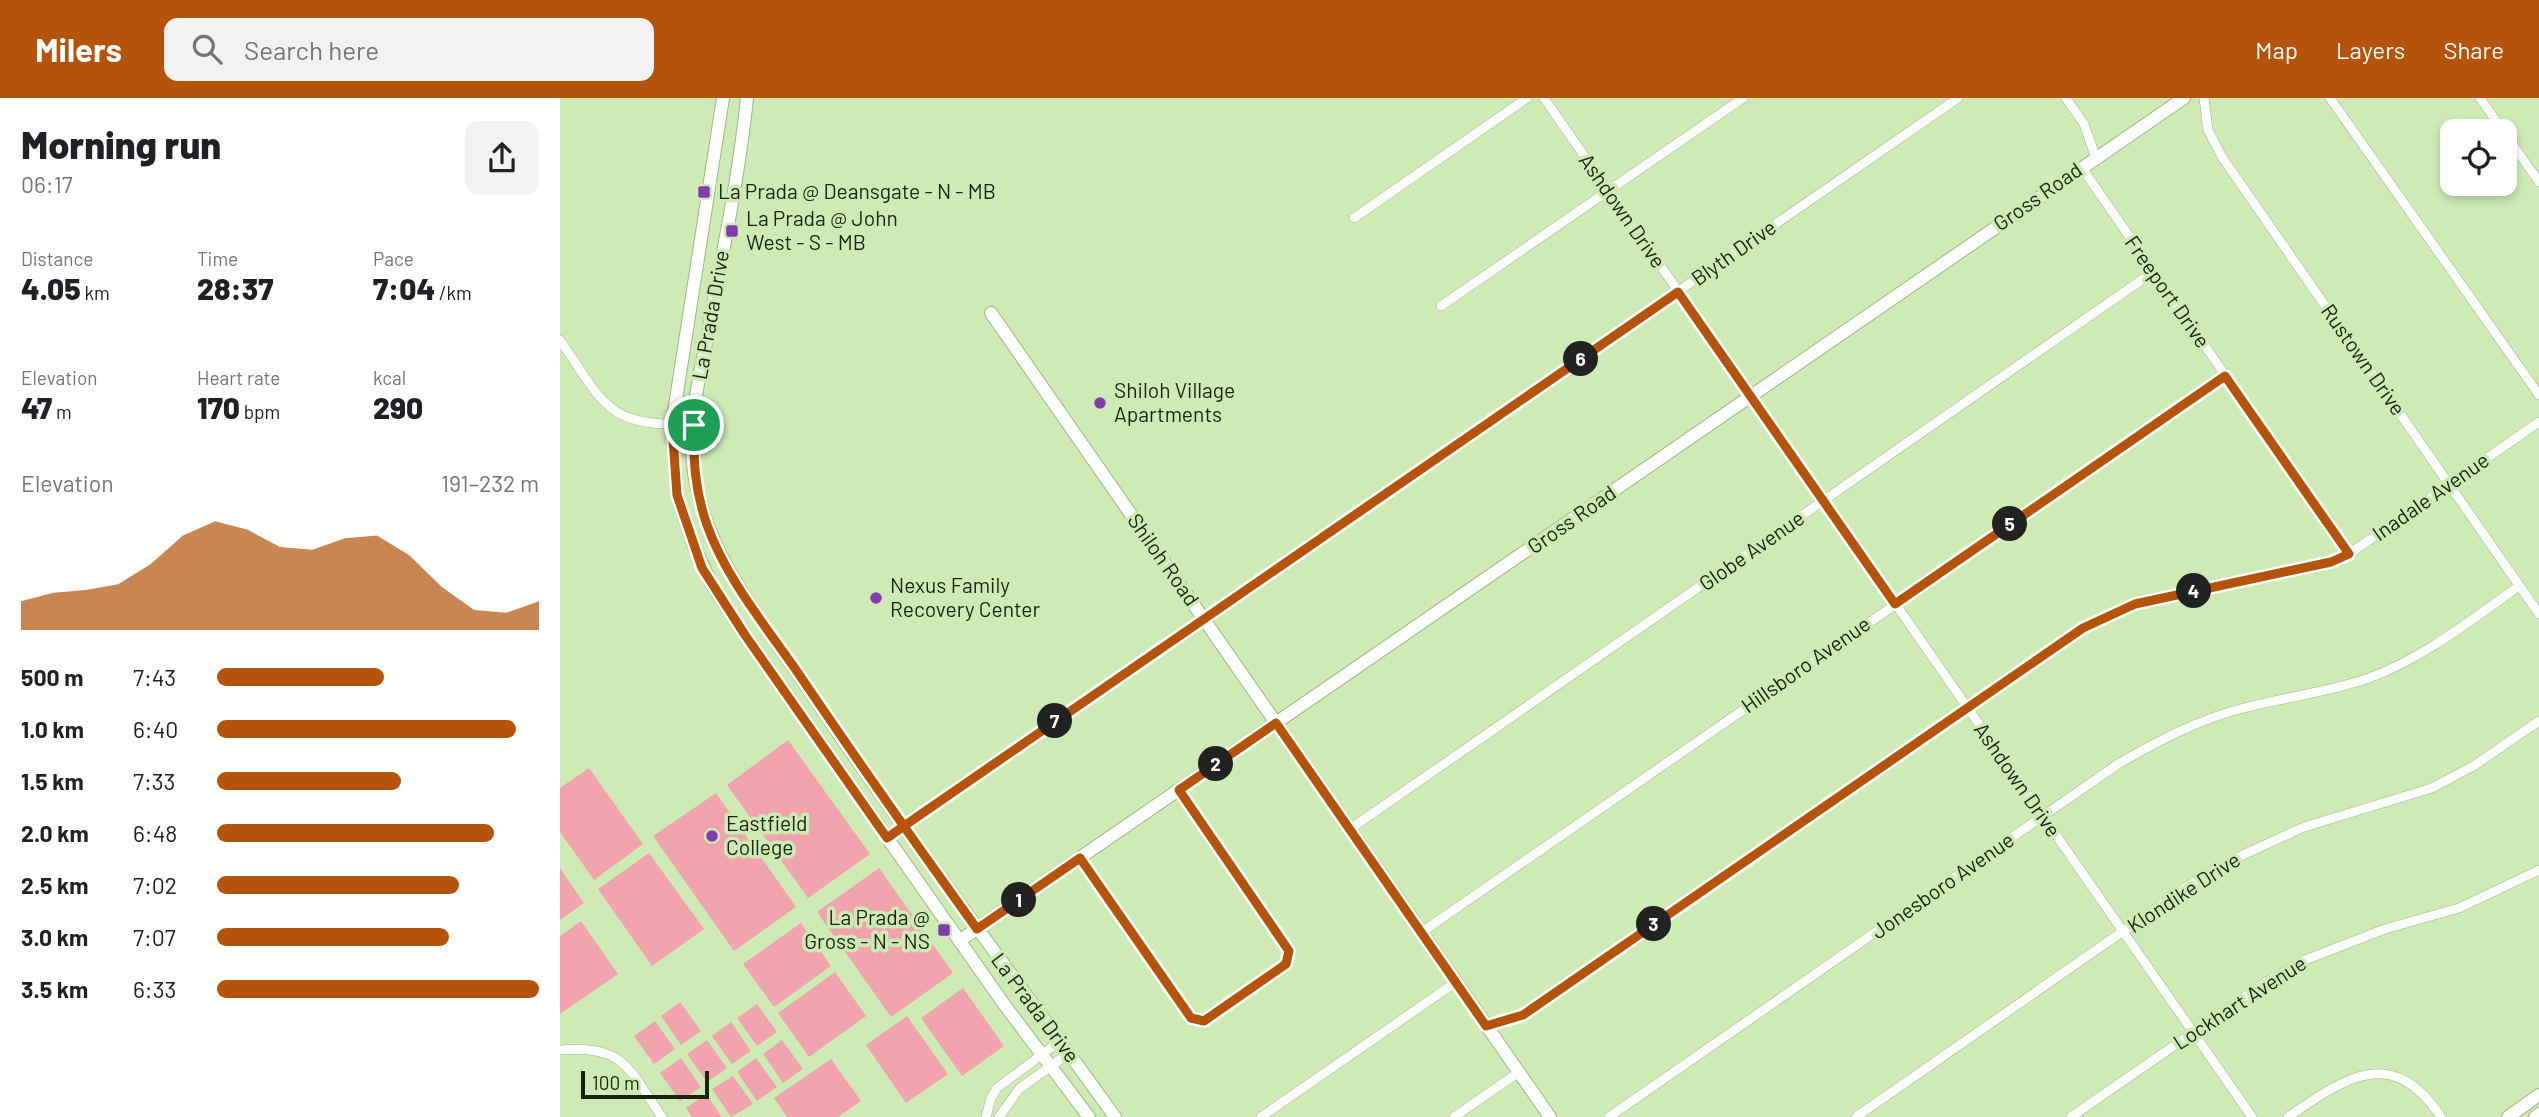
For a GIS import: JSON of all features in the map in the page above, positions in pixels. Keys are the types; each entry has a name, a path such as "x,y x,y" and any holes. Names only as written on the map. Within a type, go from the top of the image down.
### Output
{"street":[{"name":"La Prada Drive","path":"723,98 672,425 677,495 702,568 959,941 1088,1117"},
{"name":"La Prada Drive","path":"747,98 736,179 696,396 692,462 699,500 722,559 796,670 977,929 1115,1117"},
{"path":"1354,218 1527,98"},
{"name":"Ashdown Drive","path":"1544,98 1822,502 2252,1117"},
{"path":"1441,306 1743,98"},
{"name":"Blyth Drive","path":"887,838 1958,98"},
{"path":"2066,98 2084,124 2096,158"},
{"name":"Gross Road","path":"959,941 2184,98"},
{"name":"Rustown Drive","path":"2204,98 2208,130 2221,156 2539,614"},
{"path":"2330,98 2539,396"},
{"path":"2480,98 2495,119"},
{"path":"2517,151 2539,182"},
{"name":"Freeport Drive","path":"2082,168 2349,554"},
{"path":"713,175 736,179"},
{"name":"Globe Avenue","path":"1350,829 2153,272"},
{"name":"Shiloh Road","path":"991,313 1550,1117"},
{"path":"560,340 599,397 619,415 639,422 694,425"},
{"name":"Hillsboro Avenue","path":"1422,932 2225,376"},
{"name":"Inadale Avenue","path":"1486,1026 1523,1015 2083,628 2110,613 2135,604 2331,562 2349,554 2539,422"},
{"path":"702,568 722,559"},
{"name":"Jonesboro Avenue","path":"1609,1117 2138,752 2208,719 2366,679 2390,670 2426,650 2519,586"},
{"path":"778,682 796,670"},
{"name":"Klondike Drive","path":"1856,1117 2188,886 2234,859 2329,817 2432,788 2475,765 2539,720"},
{"path":"1080,858 1191,1018 1197,1022 1204,1021 1286,964 1290,958 1289,951 1179,790"},
{"name":"Lockhart Avenue","path":"2071,1117 2266,982 2305,960 2385,929 2459,908 2539,870"},
{"path":"1261,1117 1457,982"},
{"path":"986,1117 997,1088 1060,1041"},
{"path":"560,1050 598,1049 612,1055 626,1065 662,1117"},
{"path":"999,1117 1019,1089 1069,1053"},
{"path":"1454,1117 1519,1072"},
{"path":"2288,1117 2344,1080 2374,1073 2388,1074 2416,1086 2441,1117"},
{"path":"2508,1117 2539,1095"}],"shaded area":[{"path":"788,740 870,854 808,898 727,785"},
{"path":"589,768 643,844 594,880 560,832 560,788"},
{"path":"716,793 796,907 734,951 653,836"},
{"path":"649,853 704,929 652,966 598,889"},
{"path":"560,868 584,903 560,920"},
{"path":"879,868 953,973 891,1017 817,912"},
{"path":"581,921 618,974 560,1014 560,936"},
{"path":"801,923 831,966 774,1007 743,964"},
{"path":"835,972 866,1016 809,1057 778,1013"},
{"path":"963,988 1004,1046 962,1076 921,1018"},
{"path":"680,1002 701,1031 681,1045 661,1016"},
{"path":"757,1004 777,1032 757,1046 737,1018"},
{"path":"907,1016 948,1074 906,1103 866,1045"},
{"path":"655,1021 675,1049 654,1064 634,1036"},
{"path":"731,1022 751,1051 732,1064 712,1036"},
{"path":"707,1040 727,1068 707,1082 687,1054"},
{"path":"782,1040 803,1069 783,1083 763,1054"},
{"path":"681,1058 701,1087 680,1101 660,1073"},
{"path":"756,1058 777,1087 757,1101 737,1072"},
{"path":"831,1059 861,1101 838,1117 787,1117 774,1098"},
{"path":"733,1076 753,1104 731,1117 712,1089"},
{"path":"706,1094 722,1117 692,1117 686,1108"}],"place":[{"name":"La Prada @ Deansgate - N - MB","path":"704,192"},
{"name":"La Prada @ John West - S - MB","path":"732,231"},
{"name":"Shiloh Village Apartments","path":"1100,403"},
{"name":"Nexus Family Recovery Center","path":"876,598"},
{"name":"Eastfield College","path":"712,836"},
{"name":"La Prada @ Gross - N - NS","path":"944,930"}],"route":[{"path":"694,425 672,425 677,495 702,568 745,635 887,838 904,826 1193,626 1678,292 1895,604 2225,376 2349,554 2331,562 2135,604 2110,613 2083,628 1976,700 1523,1015 1486,1026 1276,723 1179,790 1289,951 1290,958 1286,964 1204,1021 1197,1022 1191,1018 1080,858 977,929 939,877 904,826 827,717 748,602 722,559 699,500 692,462 694,425"}]}
